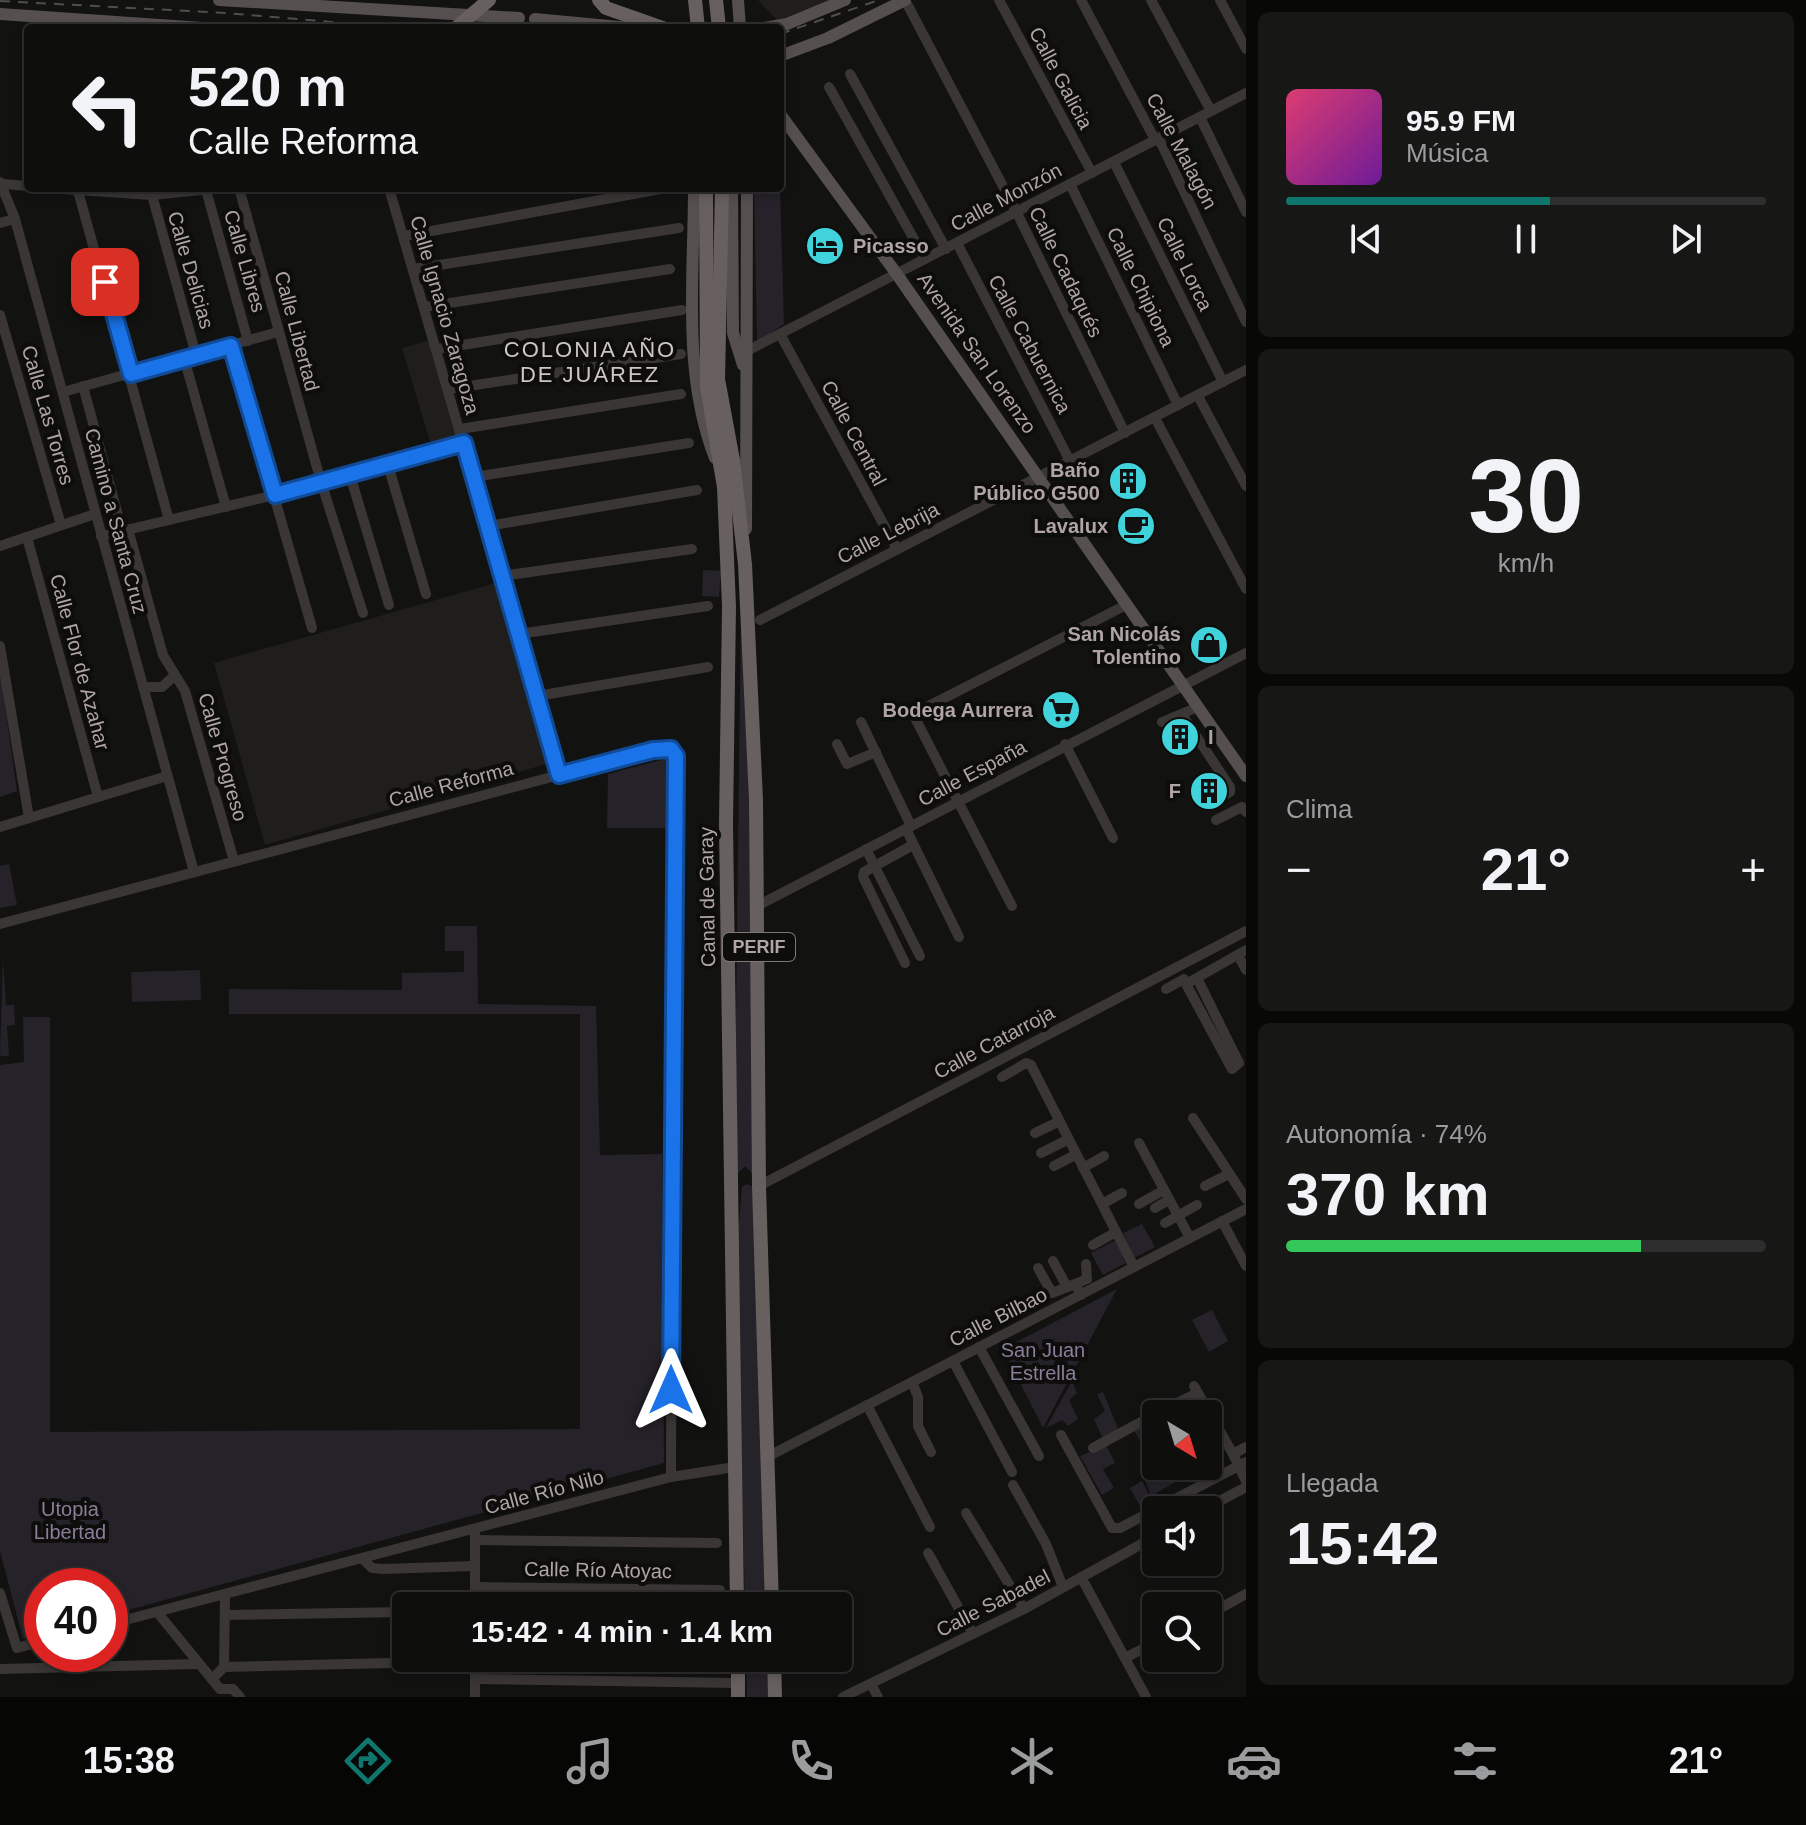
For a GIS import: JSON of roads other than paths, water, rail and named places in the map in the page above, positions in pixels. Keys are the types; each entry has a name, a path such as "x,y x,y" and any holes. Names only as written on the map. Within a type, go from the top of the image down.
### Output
{"highway":[{"path":"460,24 489,0"},
{"path":"599,0 606,8 652,24"},
{"path":"695,0 698,24"},
{"path":"716,0 719,24"},
{"name":"Canal de Garay","path":"706,192 718,379 733,460 745,564 759,905 759,1186 772,1592"},
{"name":"Canal de Garay","path":"722,192 707,387 722,476 729,632 726,824 737,1592"},
{"path":"731,1223 735,1192 740,1184 746,1179 755,1180 759,1186"},
{"path":"774,1672 775,1697"}],"main road":[{"path":"219,0 519,18"},
{"path":"738,0 740,24"},
{"path":"784,25 845,0"},
{"path":"784,54 828,38 905,0"},
{"path":"0,14 87,24"},
{"path":"535,19 588,24"},
{"name":"Avenida San Lorenzo","path":"784,119 896,273 1181,684 1243,767"},
{"path":"694,192 698,392 708,439 722,476"},
{"path":"732,192 733,333 743,351"},
{"name":"Canal de Garay","path":"745,564 747,375 743,351 747,192"}],"street":[{"name":"Calle Cadaqués","path":"905,0 1016,211 1125,433"},
{"name":"Calle Galicia","path":"999,0 1092,173"},
{"name":"Calle Malagón","path":"1081,0 1158,138 1246,322"},
{"path":"1151,0 1211,111"},
{"path":"1220,0 1246,49"},
{"path":"850,74 946,249"},
{"path":"829,87 925,259"},
{"name":"Calle Monzón","path":"743,351 1246,94"},
{"path":"1200,117 1246,212"},
{"name":"Calle Lorca","path":"1114,162 1223,382"},
{"path":"2,183 24,186"},
{"name":"Camino a Santa Cruz","path":"2,183 15,219 194,872"},
{"name":"Calle Chipiona","path":"1070,184 1178,405"},
{"path":"78,192 169,520"},
{"path":"120,192 152,195 184,192"},
{"name":"Calle Libres","path":"207,192 248,341"},
{"name":"Calle Libertad","path":"240,192 321,482 363,613"},
{"name":"Calle Ignacio Zaragoza","path":"390,192 559,775"},
{"path":"404,236 644,192"},
{"name":"Calle Delicias","path":"152,195 196,355"},
{"path":"0,223 15,219"},
{"path":"413,269 679,228"},
{"name":"Calle Cabuernica","path":"957,243 1070,461"},
{"path":"424,307 670,269"},
{"path":"437,349 682,310"},
{"name":"Calle Las Torres","path":"0,315 61,525"},
{"path":"63,392 278,332"},
{"name":"Calle Central","path":"780,334 897,549"},
{"path":"231,346 312,628"},
{"path":"449,389 681,354"},
{"name":"Calle Delicias","path":"184,358 226,507"},
{"name":"Calle Lebrija","path":"760,620 1245,373"},
{"name":"Calle Progreso","path":"83,386 163,655 185,691 234,861"},
{"path":"460,429 681,394"},
{"path":"1198,396 1246,486"},
{"path":"1155,418 1246,589"},
{"path":"101,536 275,495 464,443"},
{"path":"474,477 689,443"},
{"path":"388,465 426,594"},
{"path":"350,475 389,605"},
{"path":"488,526 697,490"},
{"path":"0,546 95,514"},
{"name":"Calle Flor de Azahar","path":"27,537 98,797"},
{"path":"502,576 692,549"},
{"path":"1012,906 913,714 1126,605"},
{"path":"519,634 708,606"},
{"path":"0,646 29,818"},
{"name":"Calle España","path":"759,905 1246,653"},
{"path":"537,696 708,667"},
{"path":"143,687 162,687 174,676"},
{"path":"1162,722 1183,716 1198,707"},
{"path":"1183,716 1230,787 1230,792 1209,804"},
{"path":"861,722 909,827 913,845 959,937"},
{"path":"837,744 847,764 876,752"},
{"path":"1065,744 1113,838"},
{"name":"Calle Reforma","path":"0,924 559,775 671,749 679,765 673,935 671,1477"},
{"path":"0,827 167,776"},
{"path":"1216,820 1237,809 1246,812"},
{"path":"905,963 863,877 875,866 913,845"},
{"path":"866,849 920,956"},
{"path":"1241,933 1246,970"},
{"name":"Calle Catarroja","path":"759,1186 1241,933"},
{"path":"1166,989 1197,978 1244,952"},
{"path":"1177,967 1230,1067 1238,1066 1197,978"},
{"path":"1002,1077 1029,1063 1134,1267"},
{"path":"1193,1118 1227,1175 1246,1199"},
{"path":"1035,1133 1058,1122"},
{"path":"1041,1153 1067,1140"},
{"path":"1139,1143 1190,1238"},
{"path":"1054,1166 1075,1155"},
{"path":"1083,1168 1104,1156"},
{"path":"1205,1186 1227,1175"},
{"path":"1102,1204 1122,1193"},
{"path":"1139,1204 1166,1195"},
{"path":"1155,1208 1166,1195"},
{"path":"1165,1223 1197,1205"},
{"name":"Calle Bilbao","path":"767,1457 979,1347 1074,1289 1134,1267 1246,1209"},
{"path":"1222,1221 1245,1259"},
{"path":"1093,1245 1116,1232"},
{"path":"1053,1261 1074,1289"},
{"path":"1038,1268 1052,1293 1074,1289 1087,1279 1086,1264"},
{"path":"979,1347 1039,1456"},
{"path":"953,1361 1012,1472"},
{"path":"912,1382 918,1397 918,1426 931,1452"},
{"path":"1178,1400 1195,1389 1201,1400"},
{"path":"867,1405 930,1527"},
{"path":"1093,1448 1142,1422"},
{"path":"1061,1435 1112,1528 1120,1528 1242,1464"},
{"path":"1222,1435 1242,1464 1246,1484 1222,1499"},
{"path":"1233,1454 1246,1447"},
{"name":"Calle Río Nilo","path":"128,1619 363,1559 475,1534 671,1477 735,1467"},
{"path":"1013,1485 1046,1544 1063,1587"},
{"path":"966,1513 1024,1609"},
{"path":"475,1592 475,1534 717,1543"},
{"name":"Calle Sabadel","path":"843,1697 1024,1609 1142,1544"},
{"path":"928,1553 973,1634"},
{"name":"Calle Río Nilo","path":"363,1559 372,1568 383,1569 475,1566"},
{"path":"1081,1577 1146,1697"},
{"name":"Calle Río Atoyac","path":"475,1587 720,1590"},
{"path":"0,1593 17,1648 24,1646"},
{"path":"1222,1607 1246,1594"},
{"path":"212,1679 224,1667 225,1595"},
{"path":"157,1612 220,1693 233,1689 240,1697"},
{"path":"226,1615 392,1612"},
{"path":"1125,1658 1142,1649"},
{"path":"224,1667 392,1662"},
{"path":"0,1669 198,1664"},
{"path":"475,1672 475,1697"},
{"path":"475,1679 738,1690"},
{"path":"871,1684 878,1697"}],"railway":[{"path":"784,33 879,0"},
{"path":"0,1 226,13 355,24"}],"place":[{"name":"Picasso","path":"825,246"},
{"name":"Baño Público G500","path":"1128,481"},
{"name":"Lavalux","path":"1136,526"},
{"name":"San Nicolás Tolentino","path":"1209,645"},
{"name":"Bodega Aurrera","path":"1061,710"},
{"name":"I","path":"1180,737"},
{"name":"F","path":"1209,791"}],"district":[{"name":"COLONIA AÑO DE JUÁREZ","path":"590,362"}],"park label":[{"name":"San Juan Estrella","path":"1043,1362"},
{"name":"Utopia Libertad","path":"70,1520"}]}
